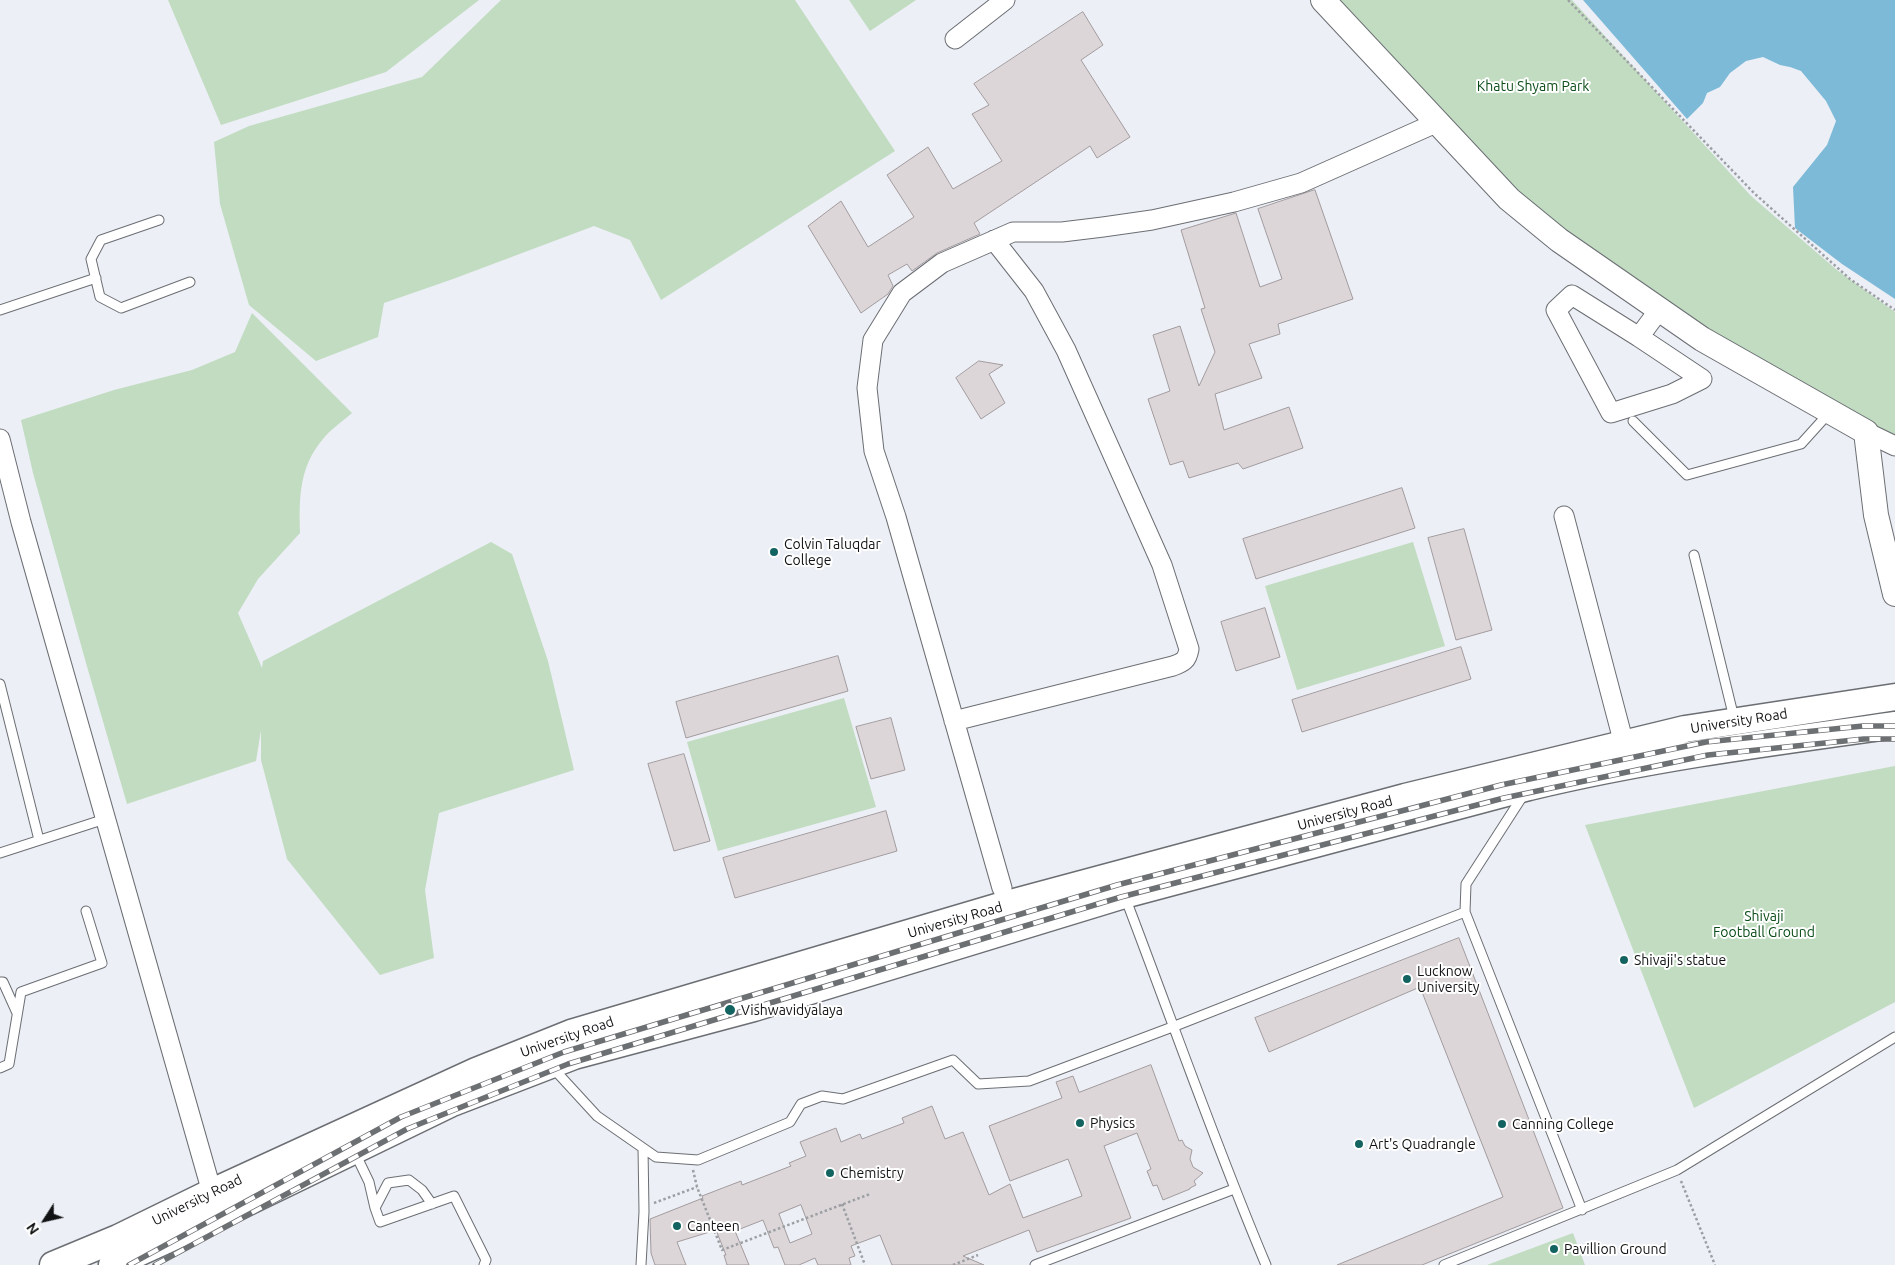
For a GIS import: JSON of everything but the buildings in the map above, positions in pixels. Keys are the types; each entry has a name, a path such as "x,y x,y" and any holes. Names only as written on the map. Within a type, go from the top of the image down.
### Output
{"main road":[{"name":"University Road","path":"112,1265 215,1204 476,1071 546,1054 574,1056 754,1008 1124,895 1537,779 1624,744 1735,721 1895,697"},
{"name":"University Road","path":"53,1265 118,1238 215,1204 354,1150 452,1103 546,1054 571,1033 1004,896 1405,797 1622,767 1758,744 1895,725"}],"street":[{"path":"954,39 1005,0"},
{"path":"1323,0 1509,199 1560,240 1702,339 1866,432 1895,446"},
{"path":"1004,896 896,517 874,451 867,388 873,340 902,293 942,263 1013,232 1062,232 1104,227 1152,220 1234,202 1302,183 1438,122"},
{"path":"954,721 1173,666 1188,658 1189,649 1162,566 1066,350 1034,291 994,240"},
{"path":"1572,295 1639,337 1702,379 1672,394 1611,412 1556,310 1572,295"},
{"path":"1639,337 1659,310"},
{"path":"1866,432 1876,515 1895,594"},
{"path":"0,439 20,522 215,1204"},
{"path":"1564,516 1624,744"}],"lane":[{"path":"158,220 101,240 91,259 100,297 121,308 190,282"},
{"path":"0,310 96,278"},
{"path":"1633,421 1687,475 1801,444 1830,411"},
{"path":"1694,555 1735,721"},
{"path":"0,684 39,840"},
{"path":"1537,779 1466,884 1465,912 1582,1210"},
{"path":"0,853 105,819"},
{"path":"1124,895 1175,1026 1234,1189 1266,1265"},
{"path":"0,1068 9,1064 21,992 102,963 86,910"},
{"path":"546,1054 597,1116 656,1157 698,1160 790,1122 801,1104 822,1096 843,1099 953,1060 978,1084 1029,1081 1465,912"},
{"path":"0,982 3,982 17,1013"},
{"path":"1444,1265 1676,1170 1895,1037"},
{"path":"641,1265 644,1207 643,1148"},
{"path":"354,1150 369,1182 380,1222 454,1196 486,1260 484,1265"},
{"path":"375,1208 388,1183 409,1180 422,1190 432,1204"},
{"path":"1035,1265 1234,1189"}],"path":[{"path":"1568,0 1754,193 1850,279 1895,310"},
{"path":"689,1159 722,1250 870,1194"},
{"path":"1676,1170 1715,1265"},
{"path":"644,1207 698,1187"},
{"path":"842,1204 865,1265"},
{"path":"953,1265 978,1256"}],"green space":[{"path":"168,0 479,0 386,72 221,125"},
{"path":"501,0 795,0 895,151 661,300 630,240 594,226 384,303 378,337 316,361 249,305 220,204 214,142 249,126 422,77"},
{"path":"849,0 916,0 870,31"},
{"name":"Khatu Shyam Park","path":"1328,0 1572,0 1751,196 1837,270 1895,312 1895,437 1725,342 1564,236"},
{"path":"252,313 352,413 326,435 309,461 302,483 300,533 258,579 238,613 262,668 263,661 491,542 512,554 548,661 574,770 439,813 425,890 434,958 380,975 287,859 261,760 261,730 256,761 127,804 33,473 21,420 114,390 192,370 235,352"},
{"path":"1413,542 1445,646 1297,690 1265,586"},
{"path":"844,698 876,807 718,851 687,742"},
{"name":"Shivaji Football Ground","path":"1895,766 1895,1002 1694,1108 1585,825"},
{"name":"Pavillion Ground","path":"1573,1233 1585,1265 1487,1265"}],"water":[{"path":"1583,0 1895,0 1895,299 1842,264 1795,228 1793,187 1827,145 1836,121 1826,101 1801,71 1780,65 1763,57 1746,61 1730,73 1720,87 1707,93 1703,103 1687,119"}],"railway":[{"path":"129,1265 401,1117 564,1052 1117,885 1501,785 1706,742 1863,726 1895,726"},
{"path":"155,1265 407,1129 568,1064 1121,897 1504,798 1708,755 1864,739 1895,739"}],"place":[{"name":"Colvin Taluqdar College","path":"774,552"},
{"name":"Shivaji's statue","path":"1624,960"},
{"name":"Lucknow University","path":"1407,979"},
{"name":"Vishwavidyalaya","path":"730,1010"},
{"name":"Physics","path":"1080,1123"},
{"name":"Canning College","path":"1502,1124"},
{"name":"Art's Quadrangle","path":"1359,1144"},
{"name":"Chemistry","path":"830,1173"},
{"name":"Canteen","path":"677,1226"},
{"name":"Pavillion Ground","path":"1554,1249"}]}
